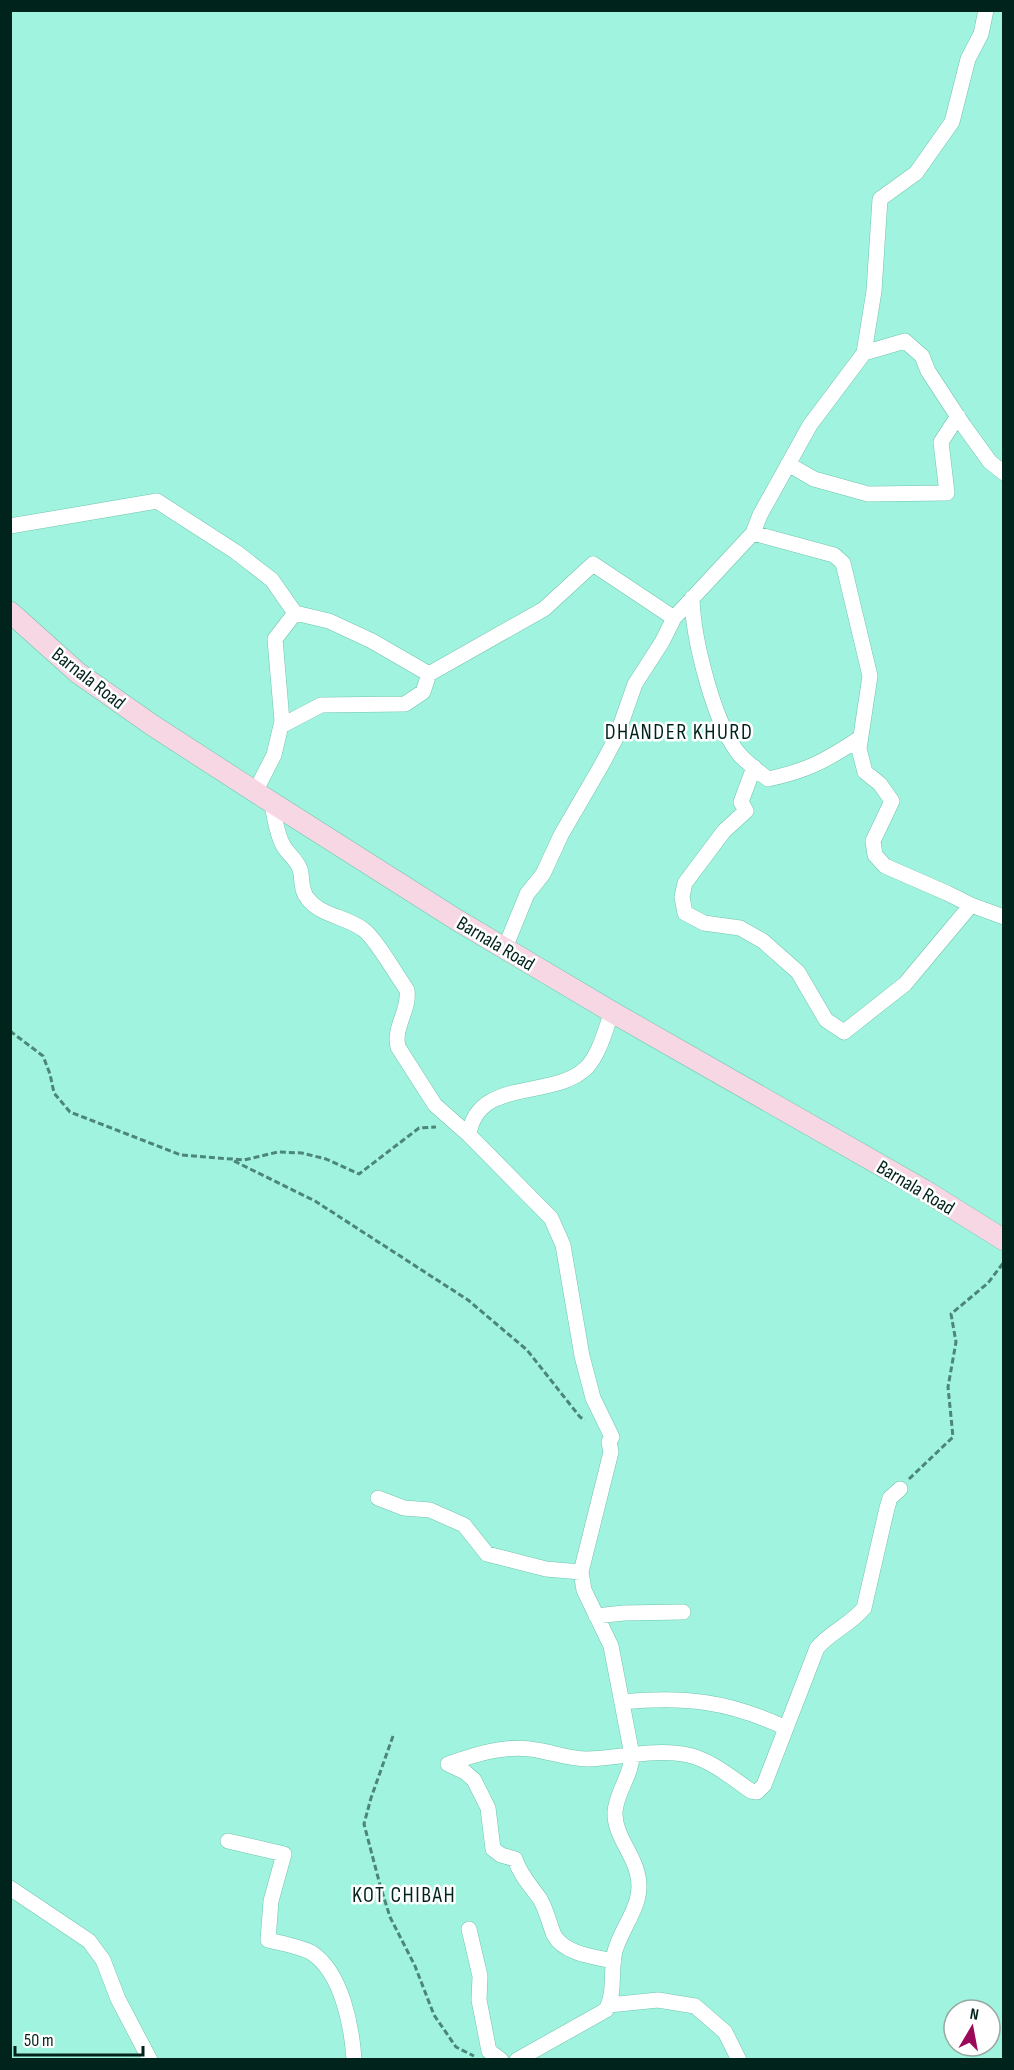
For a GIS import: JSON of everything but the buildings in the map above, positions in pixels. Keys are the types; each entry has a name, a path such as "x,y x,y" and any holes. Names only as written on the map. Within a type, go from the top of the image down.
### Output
{"main road":[{"name":"Barnala Road","path":"10,612 78,672 152,725 263,797 612,1012 924,1190 1004,1240"}],"street":[{"path":"505,948 526,894 543,874 561,835 601,766 616,738 635,684 662,642 674,618 753,533 760,515 810,425 864,353 874,291 880,199 915,173 952,122 968,59 981,34 986,10"},
{"path":"864,353 905,341 922,356 928,371 990,462 1004,473"},
{"path":"788,464 814,479 868,494 947,493 941,442 958,416"},
{"path":"10,526 157,501 236,552 272,580 295,613 329,621 372,641 429,674"},
{"path":"753,533 834,555 843,563 870,676 859,749 865,772 880,784 892,801 873,841 875,855 885,866 970,905 1004,917"},
{"path":"281,726 321,705 405,704 423,692 429,674 544,609 593,564 674,618"},
{"path":"692,598 695,632 728,738 741,756 768,779 790,775 822,763 860,738"},
{"path":"295,613 275,639 282,721 263,797 284,848 295,858 300,870 303,892 309,902 366,931 407,990 408,1000 395,1038 398,1047 435,1105 551,1218 563,1245 582,1356 593,1398 612,1437 609,1442 611,1452 581,1572 584,1590 611,1646 632,1755 632,1764 616,1804 615,1814 618,1830 637,1872 640,1889 637,1906 615,1950 609,2005 606,2010 517,2060"},
{"path":"754,767 741,802 746,811 724,831 686,883 682,897 685,913 704,923 740,928 763,941 798,972 826,1020 844,1032 905,984 970,905"},
{"path":"468,1135 470,1124 478,1109 502,1096 569,1079 587,1067 597,1051 612,1012"},
{"path":"614,1960 573,1952 555,1936 545,1909 518,1869 516,1859 501,1856 493,1849 488,1808 474,1780 465,1772 448,1764 482,1752 507,1749 535,1749 585,1759 666,1753 689,1755 708,1762 751,1791 757,1792 764,1785 817,1648 824,1640 853,1621 864,1608 890,1498 900,1489"},
{"path":"378,1498 404,1508 430,1510 464,1525 487,1554 546,1569 581,1572"},
{"path":"596,1616 683,1612"},
{"path":"622,1702 658,1698 707,1702 756,1714 786,1728"},
{"path":"228,1841 284,1854 271,1902 267,1940 312,1953 327,1968 346,2005 354,2060"},
{"path":"10,1888 89,1941 103,1960 118,1999 150,2060"},
{"path":"469,1929 480,1976 479,2000 489,2051 501,2060"},
{"path":"609,2005 658,2000 695,2006 725,2032 739,2060"}],"path":[{"path":"10,1031 42,1056 50,1074 54,1093 70,1112 182,1155 244,1160 278,1152 302,1153 326,1159 359,1174 419,1128 437,1127"},
{"path":"230,1159 315,1201 468,1300 527,1350 580,1417 612,1437"},
{"path":"900,1489 953,1437 948,1387 956,1342 951,1314 988,1283 1004,1262"},
{"path":"393,1736 364,1824 380,1885 390,1917 416,1966 434,2015 456,2047 474,2056 484,2057"}],"district":[{"name":"DHANDER KHURD","path":"679,731"},
{"name":"KOT CHIBAH","path":"404,1894"}]}
